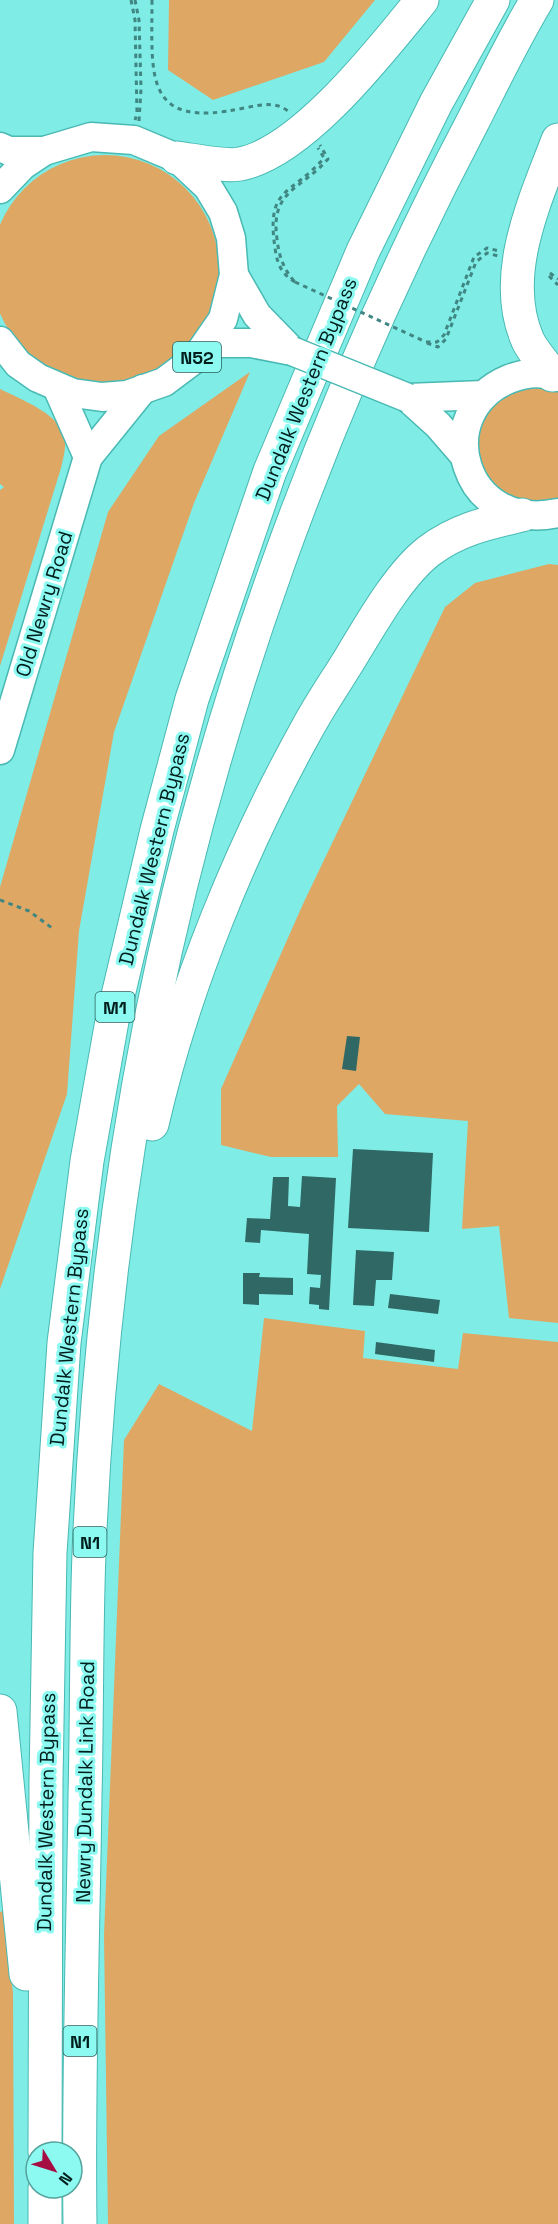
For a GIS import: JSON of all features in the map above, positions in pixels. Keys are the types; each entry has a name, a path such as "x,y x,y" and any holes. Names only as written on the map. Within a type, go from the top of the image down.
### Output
{"highway":[{"path":"177,158 239,164 264,156 289,142 338,97 422,0"},
{"name":"Dundalk Western Bypass","path":"45,2082 46,1780 50,1553 54,1489 64,1343 87,1161 112,1021 157,830 192,699 270,471 363,251 436,103 493,0"},
{"name":"Dundalk Western Bypass","path":"105,1340 121,1203 150,1025 183,879 219,743 307,484 363,345 429,203 537,0"},
{"path":"555,376 529,343 520,315 518,284 524,240 558,140"},
{"path":"105,1340 153,1120 187,998 248,846 298,746 374,620 410,570 429,551 465,529 522,515"},
{"name":"Newry Dundalk Link Road","path":"80,2224 80,2022 89,1557 98,1402 105,1340"},
{"path":"0,1712 28,1993 45,2082 45,2140"},
{"path":"45,2200 45,2224"}],"main road":[{"name":"N52","path":"0,147 9,151 44,151 91,137 134,132 177,158 208,187 223,212 231,238 234,275 223,319 196,358 164,382 127,395 102,397 73,393 57,387 9,365 0,341"},
{"name":"N52","path":"0,189 23,165 44,151"},
{"name":"N52","path":"234,275 257,315 292,351"},
{"name":"N52","path":"207,343 251,343 292,351 408,398 438,425 464,455"},
{"name":"N52","path":"555,376 530,373 517,376 499,383 484,395 469,419 464,441 464,455 468,470 483,494 507,510 522,515 543,516 558,513"},
{"path":"57,387 88,457"},
{"name":"Old Newry Road","path":"0,750 88,457 143,389"},
{"name":"N52","path":"408,398 484,395"}],"path":[{"path":"134,0 137,114 134,132"},
{"path":"134,0 139,20 141,114 134,132"},
{"path":"153,0 154,61 158,83 167,99 178,107 197,112 263,102 282,104 293,114"},
{"path":"314,140 328,159 284,196 277,209 275,225 279,252 284,269 295,282 426,342 437,342 444,335 474,258 487,248 502,254"},
{"path":"558,279 549,275 558,285"},
{"path":"0,900 28,911 52,928"}],"shaded area":[{"path":"169,0 375,0 324,62 213,100 168,70"},
{"path":"94,155 116,155 149,163 169,174 186,188 200,205 211,225 219,258 217,291 211,313 200,333 186,350 169,364 149,375 116,383 94,383 61,375 51,370 32,357 17,342 -1,313 -9,280 -9,258 -1,225 4,215 17,196 32,181 61,163"},
{"path":"250,372 194,503 114,732 79,931 67,1094 0,1289 0,887 108,512 159,436"},
{"path":"533,387 558,391 558,503 520,505 487,480 478,461 477,440 483,420 495,403 513,392"},
{"path":"0,389 49,416 62,431 65,443 61,468 0,666 0,490 4,487 0,484"},
{"path":"549,564 558,565 558,1323 509,1318 499,1226 462,1229 468,1121 385,1114 359,1084 337,1106 338,1157 271,1157 221,1145 221,1089 303,904 445,607 475,583"},
{"path":"264,1318 365,1331 363,1358 458,1369 463,1333 558,1342 558,2224 108,2224 104,1935 124,1440 159,1384 252,1431"},
{"path":"3,1911 13,1993 14,2224 0,2224 0,1912"}],"building":[{"path":"347,1036 360,1037 356,1071 342,1069"},
{"path":"353,1149 433,1153 429,1232 348,1228"},
{"path":"302,1176 336,1178 329,1310 319,1309 319,1305 309,1304 310,1287 320,1288 321,1275 307,1274 309,1234 261,1230 260,1243 245,1242 247,1218 270,1219 273,1177 289,1177 288,1206 300,1207"},
{"path":"356,1250 394,1252 392,1280 376,1280 374,1306 353,1305"},
{"path":"243,1273 260,1273 259,1277 293,1278 293,1295 259,1294 259,1305 243,1304"},
{"path":"390,1294 440,1300 438,1314 388,1308"},
{"path":"376,1342 435,1350 434,1362 375,1354"}]}
